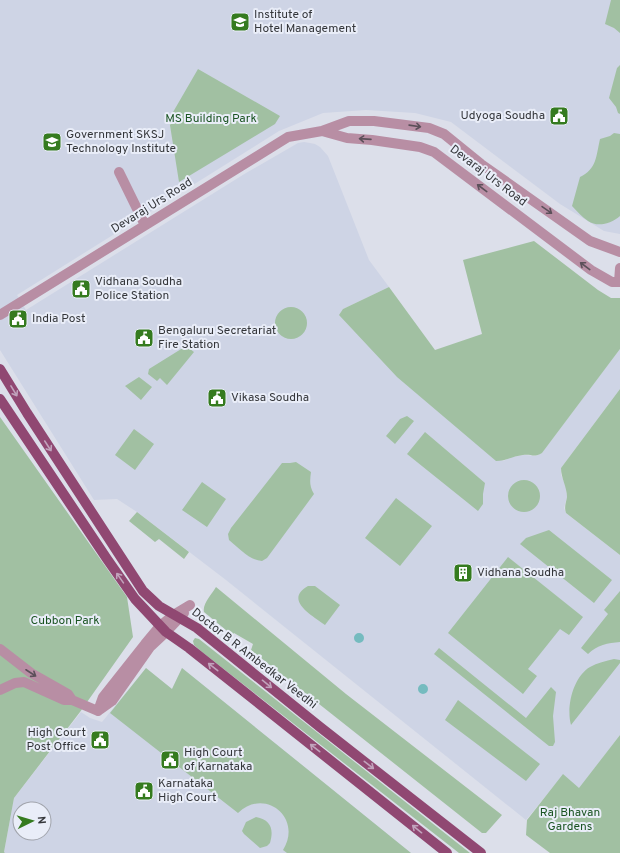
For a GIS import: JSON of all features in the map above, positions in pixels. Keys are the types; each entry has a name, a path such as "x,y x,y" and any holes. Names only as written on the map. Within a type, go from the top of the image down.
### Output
{"main road":[{"name":"Doctor B R Ambedkar Veedhi","path":"0,369 139,585 159,606 197,628 320,727 481,853"},
{"path":"0,399 135,599 163,629 448,853"}],"street":[{"name":"Devaraj Urs Road","path":"0,315 288,137 322,131 343,122 374,121 429,128 444,134 481,164 590,241 620,252"},
{"name":"Devaraj Urs Road","path":"322,131 347,138 414,146 434,152 591,270 612,282 619,282"},
{"path":"119,172 145,225"},
{"path":"619,282 620,268"},
{"path":"0,690 15,683 24,682 64,700 72,700 98,711 112,701 163,629 178,616"},
{"path":"0,650 31,673 68,694 72,700"}],"shaded area":[{"path":"0,0 620,0 620,234 604,231 560,204 451,122 415,113 366,110 323,113 279,131 17,295 26,310 246,173 298,143 304,142 315,144 328,156 369,260 389,287 343,309 503,461 512,457 524,455 536,456 542,453 620,349 620,389 561,468 561,475 566,486 567,497 564,508 566,513 620,555 620,735 579,789 563,775 526,820 226,580 137,512 117,499 94,500 0,350"},
{"name":"High Court of Karnataka","path":"146,668 172,689 182,668 411,853 5,853 12,809 12,841 52,841 52,801 13,801 14,798 81,712 90,718 102,722"}],"green space":[{"path":"611,0 620,0 620,33 614,28 605,24"},
{"path":"620,65 620,114 609,98 617,68"},
{"name":"MS Building Park","path":"198,69 280,116 275,124 179,182 169,119"},
{"path":"614,133 620,134 620,216 609,223 596,224 582,216 572,206 580,177 586,174 593,166 600,139"},
{"path":"534,241 598,290 611,298 620,298 620,349 542,453 535,456 523,455 496,461 397,377 339,315 343,309 389,287 435,350 482,334 463,260"},
{"path":"291,307 297,308 304,314 307,323 306,329 300,336 291,339 285,338 278,332 275,323 276,317 282,310"},
{"path":"186,346 194,352 167,385 160,378 157,381 148,374 149,369"},
{"path":"139,377 152,387 141,400 125,386"},
{"path":"620,389 620,555 566,513 565,507 567,493 561,468"},
{"path":"407,416 414,421 395,444 386,436 400,419"},
{"name":"Cubbon Park","path":"0,417 127,597 133,637 80,712 12,801 5,853 0,853"},
{"path":"134,429 154,444 135,470 115,455"},
{"path":"425,432 485,483 483,504 478,511 407,454"},
{"path":"296,462 311,472 310,480 314,494 267,558 262,561 257,560 244,553 229,540 228,534 231,528 282,463"},
{"path":"521,480 527,480 536,484 540,496 536,508 527,512 521,512 512,508 508,499 508,493 512,484"},
{"path":"202,482 226,499 207,527 182,510"},
{"path":"396,498 432,526 400,566 365,538"},
{"path":"137,512 189,552 184,559 159,539 155,542 129,521"},
{"path":"549,530 612,580 594,603 520,544 526,538"},
{"path":"508,557 583,617 569,635 560,629 528,669 537,676 523,694 448,633"},
{"path":"308,586 315,586 340,605 325,625 308,612 299,602 298,597 301,591"},
{"path":"216,587 346,694 502,815 486,833 482,833 251,650 253,644 234,633 232,635 204,612 204,606"},
{"path":"620,591 620,642 595,648 588,654 581,648 608,614 604,610"},
{"path":"195,638 199,639 470,853 459,853 202,652 194,645 193,641"},
{"path":"439,648 526,718 551,687 556,692 553,716 555,742 553,746 549,746 434,654"},
{"path":"614,659 620,660 620,663 571,725 569,710 570,701 579,678 590,667"},
{"path":"146,668 172,689 182,668 411,853 287,853 283,850 288,838 288,827 285,817 278,810 269,805 259,803 249,806 238,813 110,713"},
{"path":"458,700 540,764 526,781 445,720"},
{"name":"Raj Bhavan Gardens","path":"620,735 620,853 550,853 526,835 527,820 563,774 579,788"},
{"path":"256,817 265,820 268,823 272,833 270,843 267,846 260,848 242,831 246,822"}],"water":[{"path":"357,633 361,633 363,634 363,642 357,643 354,640 354,636"},
{"path":"421,684 425,684 428,689 425,694 421,694 418,691 418,687"}],"place":[{"name":"Institute of Hotel Management","path":"240,22"},
{"name":"Udyoga Soudha","path":"559,116"},
{"name":"Government SKSJ Technology Institute","path":"52,142"},
{"name":"Vidhana Soudha Police Station","path":"81,289"},
{"name":"India Post","path":"18,319"},
{"name":"Bengaluru Secretariat Fire Station","path":"144,338"},
{"name":"Vikasa Soudha","path":"217,398"},
{"name":"Vidhana Soudha","path":"463,573"},
{"name":"High Court Post Office","path":"100,740"},
{"name":"High Court of Karnataka","path":"170,760"},
{"name":"Karnataka High Court","path":"144,791"}]}
